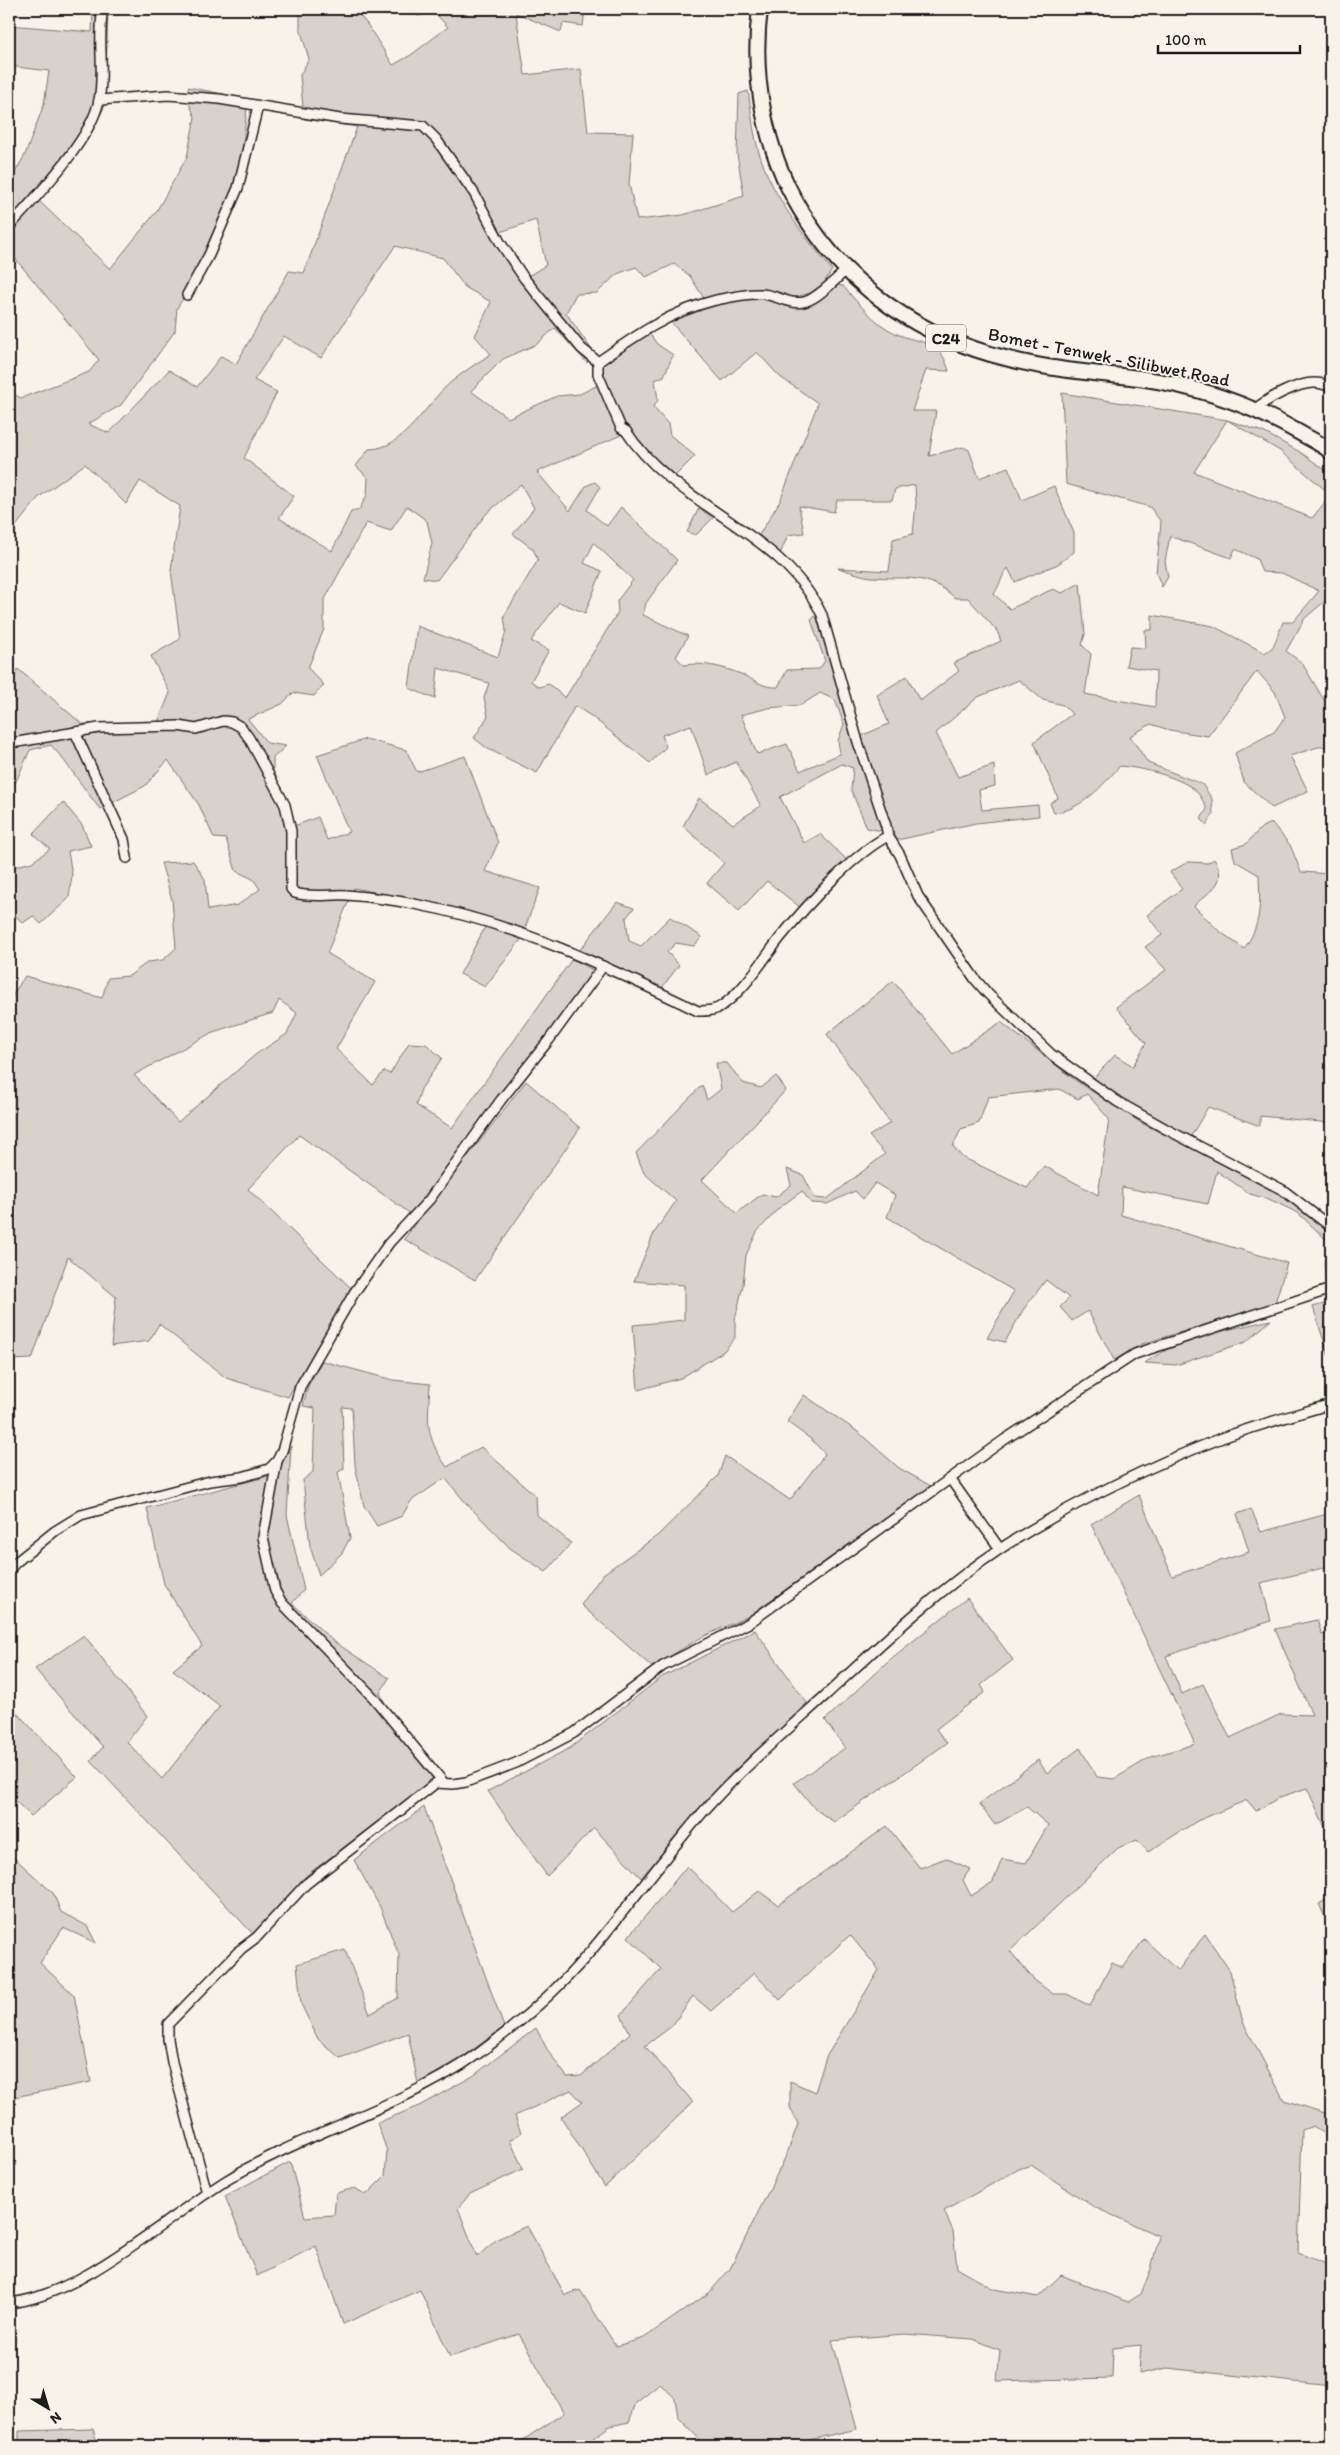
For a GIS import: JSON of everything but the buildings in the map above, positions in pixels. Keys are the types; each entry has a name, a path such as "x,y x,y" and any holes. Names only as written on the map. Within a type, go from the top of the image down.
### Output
{"main road":[{"name":"Bomet - Tenwek - Silibwet Road","path":"760,9 757,51 761,96 775,157 787,186 823,244 845,270 900,313 932,332 971,348 1041,365 1141,378 1193,389 1255,409 1331,452"}],"street":[{"path":"9,227 80,141 93,120 99,100 101,62 99,26 103,9"},
{"path":"99,100 168,95 219,99 340,119 423,126 436,139 474,193 500,242 524,278 575,342 598,362 598,374 621,428 626,431 648,460 678,485 753,536 778,558 790,569 816,603 822,615 858,742 888,836 900,855 926,910 975,979 988,994 1052,1055 1118,1102 1283,1190 1331,1227"},
{"path":"187,295 209,255 238,188 258,106"},
{"path":"598,362 660,321 687,310 716,300 763,294 785,302 800,303 813,299 845,270"},
{"path":"1255,409 1272,397 1315,382 1331,387"},
{"path":"9,742 120,727 178,726 196,729 223,721 232,722 241,728 249,738 285,806 291,831 291,889 295,893 302,895 346,895 419,905 460,915 520,934 603,966 698,1011 709,1011 722,1006 764,961 821,891 864,852 888,836"},
{"path":"75,732 124,838 127,858"},
{"path":"444,1783 372,1696 282,1604 275,1591 263,1537 277,1461 282,1451 300,1387 354,1293 389,1243 429,1200 501,1100 561,1025 603,966"},
{"path":"207,2193 172,2062 168,2039 168,2024 241,1949 257,1937 306,1884 436,1783 454,1784 466,1782 516,1763 574,1733 663,1666 749,1623 1046,1411 1135,1354 1331,1289"},
{"path":"9,2303 24,2302 75,2282 207,2193 273,2155 426,2086 493,2043 556,1988 588,1955 704,1812 751,1764 940,1593 1000,1549 1047,1521 1168,1460 1225,1437 1331,1404"},
{"path":"9,1571 15,1563 55,1531 81,1515 210,1481 242,1477 269,1469 277,1461"},
{"path":"951,1480 1000,1549"}],"shaded area":[{"path":"93,9 108,9 105,106 82,148 38,200 110,269 156,212 187,157 195,117 189,103 188,87 248,99 242,153 230,201 206,262 177,308 175,331 121,405 88,424 109,433 169,370 197,387 221,356 236,364 289,271 304,273 357,127 304,119 300,75 309,59 300,28 300,9 354,9 367,24 393,65 411,55 448,27 434,12 418,16 413,9 585,9 583,26 563,23 561,32 516,13 525,75 581,69 588,132 633,133 629,184 637,220 683,215 744,196 737,154 739,94 748,91 756,141 768,176 786,210 832,270 824,283 810,293 792,298 766,291 705,300 690,276 674,264 646,277 636,267 617,274 597,293 576,294 566,313 592,350 587,363 555,328 537,344 503,359 471,391 508,418 557,396 580,394 598,385 621,435 537,472 570,511 586,486 595,482 600,487 587,510 607,526 621,507 677,560 646,603 643,615 688,636 676,657 684,665 698,664 720,667 741,674 763,685 778,687 787,670 819,669 825,661 811,620 816,615 882,831 867,828 851,790 853,768 842,764 780,797 804,843 820,834 848,861 801,908 767,881 739,911 707,883 724,863 683,826 699,798 733,824 761,806 736,762 708,775 691,725 662,735 666,747 650,763 591,716 575,706 537,773 488,749 474,738 488,716 484,698 489,683 438,668 435,699 409,688 417,626 498,657 506,631 504,616 538,560 533,549 513,534 534,508 521,484 486,514 437,580 423,578 432,543 427,521 407,506 391,531 366,523 324,601 324,629 308,668 324,685 314,696 293,693 282,704 248,719 267,743 286,746 273,758 273,778 294,826 318,817 327,840 349,832 317,755 366,739 406,750 417,772 465,756 498,843 485,871 540,888 520,941 485,987 460,974 490,918 440,905 354,888 327,953 375,982 336,1049 373,1085 384,1071 390,1074 409,1043 426,1044 442,1058 421,1089 416,1105 452,1128 572,959 595,971 411,1214 299,1135 248,1189 351,1288 288,1397 226,1378 159,1324 149,1341 111,1346 116,1297 68,1257 32,1359 9,1360 9,1001 25,976 102,998 108,978 129,976 148,962 163,960 176,948 172,900 161,863 193,861 205,879 208,910 238,905 260,889 253,879 236,871 226,839 214,838 199,805 168,760 145,786 100,809 51,745 30,750 9,797 9,682 18,669 82,724 158,722 170,693 151,656 180,639 171,570 180,506 140,481 126,504 85,464 39,497 9,535 9,392 21,398 89,372 99,360 9,251 9,183 25,155 44,104 49,71 9,66 9,25 92,32","holes":["536,220 546,265 530,275 506,261 491,235","395,246 443,258 465,287 491,302 475,336 491,354 450,383 414,423 393,442 382,447 369,449 356,466 368,478 367,495 359,510 351,512 332,551 279,518 294,496 244,458 277,392 254,380 284,336 321,358","594,543 633,580 617,601 618,612 565,698 549,684 539,687 531,681 549,650 531,641 559,602 585,613 602,571 584,563","820,693 835,700 844,724 838,741 840,754 800,771 787,744 757,754 741,715 768,708 801,705","279,1000 297,1013 287,1034 255,1055 178,1122 134,1075 213,1032 273,1013"]},
{"path":"836,285 843,286 880,324 895,333 935,347 945,360 949,371 926,370 912,411 936,411 929,456 963,447 969,450 979,478 1008,467 1022,500 1054,486 1074,533 1074,552 1058,564 1015,582 1008,568 994,594 1010,609 1053,589 1062,593 1080,583 1085,634 1082,645 1091,654 1085,694 1155,707 1156,671 1126,666 1130,647 1146,648 1145,630 1152,630 1152,615 1213,626 1265,653 1273,647 1283,622 1293,622 1319,591 1282,573 1262,572 1257,559 1235,549 1231,558 1170,536 1165,561 1168,577 1162,587 1156,573 1161,522 1150,507 1066,484 1062,393 1227,420 1194,472 1312,518 1331,495 1331,596 1305,618 1286,651 1302,663 1324,700 1331,706 1331,746 1318,747 1290,756 1308,791 1272,808 1244,782 1235,753 1274,732 1285,717 1275,692 1257,671 1208,736 1169,730 1151,724 1130,736 1148,763 1202,784 1212,799 1213,814 1207,825 1201,819 1207,809 1194,789 1175,779 1157,773 1120,766 1083,802 1064,811 1054,813 1050,803 1058,798 1034,742 1072,714 1063,705 1043,700 1019,680 978,697 936,733 958,777 994,765 995,786 979,790 982,810 1038,805 1039,816 976,823 897,840 861,736 889,724 877,695 907,676 920,701 959,671 954,663 1001,641 997,631 968,598 955,598 935,584 916,579 859,575 838,568 889,571 893,539 913,534 916,503 915,485 895,489 892,500 837,500 834,512 799,506 804,533 788,535 780,554 759,535 780,501 818,403 780,377 757,352 722,381 670,321 714,306 749,298 763,298 790,307 805,306 812,304"},
{"path":"649,333 657,344 673,355 664,376 655,380 658,400 653,407 668,424 670,435 695,456 673,478 648,456 624,423 601,370 603,363"},
{"path":"1227,420 1263,432 1300,452 1331,474 1331,495 1280,451"},
{"path":"699,508 713,518 696,535 687,532"},
{"path":"63,802 82,825 91,846 68,851 72,875 69,898 41,924 33,916 23,923 9,910 14,899 9,894 9,868 32,862 50,849 33,834"},
{"path":"1272,823 1290,845 1301,872 1331,874 1331,1123 1260,1116 1260,1126 1208,1107 1190,1138 1137,1110 1092,1080 1115,1055 1133,1066 1146,1043 1116,1007 1166,970 1145,947 1162,935 1147,915 1182,889 1170,872 1188,862 1208,863 1214,859 1220,874 1219,880 1212,890 1194,906 1218,930 1244,949 1254,931 1259,914 1259,875 1235,861 1232,848 1246,844 1262,827"},
{"path":"617,902 634,908 626,918 629,941 641,946 670,917 702,937 694,946 676,943 667,952 679,965 661,989 610,969 579,951"},
{"path":"893,981 952,1054 1001,1022 1075,1080 1143,1124 1243,1171 1290,1200 1331,1234 1331,1285 1326,1286 1324,1262 1330,1243 1298,1213 1271,1200 1250,1194 1217,1171 1208,1204 1122,1187 1121,1215 1287,1263 1275,1303 1142,1344 1114,1360 1088,1311 1072,1321 1060,1307 1069,1298 1046,1280 1023,1310 1005,1342 987,1338 1014,1291 887,1217 895,1195 875,1183 863,1199 855,1191 827,1204 811,1203 802,1191 779,1208 757,1232 746,1255 743,1285 735,1320 735,1338 724,1351 681,1378 638,1390 633,1325 684,1320 684,1285 634,1281 654,1233 676,1201 644,1173 636,1153 702,1085 707,1100 721,1089 716,1063 727,1063 743,1083 761,1088 776,1076 786,1090 702,1180 737,1213 762,1194 776,1197 791,1185 787,1169 803,1175 815,1198 827,1199 885,1154 869,1136 890,1123 827,1034","holes":["1059,1089 1078,1099 1087,1094 1109,1119 1098,1195 1044,1166 1027,1188 962,1157 953,1146 961,1129 979,1123 988,1097"]},
{"path":"526,1081 580,1128 475,1280 404,1239"},
{"path":"1331,1302 1331,1363 1313,1307"},
{"path":"1271,1320 1246,1342 1176,1365 1145,1363 1159,1354 1189,1341 1222,1331"},
{"path":"322,1361 393,1380 430,1384 429,1428 434,1446 447,1467 481,1447 536,1496 537,1515 571,1543 546,1572 510,1548 466,1503 445,1478 411,1501 402,1516 377,1526 364,1506 355,1465 352,1408 342,1407 344,1469 338,1472 350,1538 342,1553 319,1575 310,1546 303,1480 313,1472 315,1408 303,1406 308,1386"},
{"path":"804,1395 858,1432 899,1468 931,1486 747,1617 702,1637 652,1667 581,1605 603,1574 657,1536 718,1476 725,1456 790,1500 825,1454 812,1440 787,1422"},
{"path":"291,1446 287,1515 304,1590 292,1603 333,1641 389,1678 380,1693 395,1724 438,1776 307,1875 253,1934 91,1761 103,1747 35,1669 84,1635 147,1716 127,1742 162,1779 220,1706 173,1670 202,1646 164,1584 147,1508 269,1476 279,1469"},
{"path":"1139,1495 1172,1576 1249,1552 1237,1514 1251,1509 1261,1532 1331,1513 1331,1566 1261,1583 1271,1621 1166,1656 1182,1694 1203,1684 1230,1738 1281,1714 1312,1715 1275,1629 1317,1620 1322,1635 1331,1633 1331,1840 1307,1788 1280,1797 1256,1811 1247,1800 1197,1821 1148,1852 1137,1840 1118,1848 1010,1951 1033,1979 1053,1994 1067,1994 1090,2006 1112,1963 1123,1968 1144,1939 1178,1971 1205,1934 1230,1971 1243,2022 1284,2100 1331,2115 1331,2138 1313,2126 1302,2130 1298,2253 1331,2266 1331,2386 1167,2368 1139,2374 1141,2345 1113,2348 1112,2378 997,2381 1000,2350 973,2339 904,2334 832,2340 857,2429 809,2440 797,2446 706,2446 678,2417 675,2398 660,2384 636,2403 629,2422 610,2426 582,2446 514,2446 564,2413 519,2334 450,2357 420,2290 343,2324 316,2246 257,2276 225,2196 290,2162 305,2217 334,2215 336,2193 355,2188 366,2195 385,2176 387,2151 377,2123 419,2106 473,2076 536,2028 547,2049 567,2077 581,2076 630,2033 621,2015 661,1969 628,1937 687,1866 732,1912 759,1891 778,1905 887,1826 920,1868 946,1858 970,1869 963,1880 971,1896 993,1882 1002,1859 1026,1863 1048,1825 1027,1807 995,1825 979,1804 1038,1760 1047,1773 1080,1748 1097,1777 1114,1779 1151,1757 1195,1744 1091,1524","holes":["850,1935 879,1970 826,2057 815,2092 790,2081 790,2107 798,2124 786,2156 730,2269 709,2293 644,2338 616,2346 580,2290 565,2295 527,2226 497,2239 477,2257 458,2208 470,2194 523,2169 510,2140 521,2133 515,2116 571,2090 582,2102 561,2117 605,2187 693,2102 645,2046 672,2026 693,1996 711,2011 754,1973 780,2000","1031,2165 1094,2207 1159,2236 1151,2269 1141,2294 1128,2302 1061,2275 1038,2297 994,2289 957,2268 953,2231 944,2211 1019,2169"]},
{"path":"967,1598 1013,1660 981,1685 985,1692 936,1729 947,1743 834,1822 815,1809 794,1783 845,1748 825,1720 888,1661"},
{"path":"755,1630 807,1703 711,1795 641,1878 594,1828 547,1876 488,1791 570,1748 662,1677"},
{"path":"9,1704 77,1777 31,1816 9,1795"},
{"path":"424,1807 504,2027 463,2057 418,2084 408,2033 340,2058 318,2039 301,2004 297,1964 345,1950 370,2014 398,1998 399,1955 380,1907 354,1860"},
{"path":"9,1853 53,1893 61,1912 87,1926 96,1943 63,1928 40,1963 74,1995 91,2082 9,2098"},
{"path":"1331,1897 1331,1927 1330,1928 1319,1904"},
{"path":"93,2429 98,2446 19,2446 19,2431"}]}
